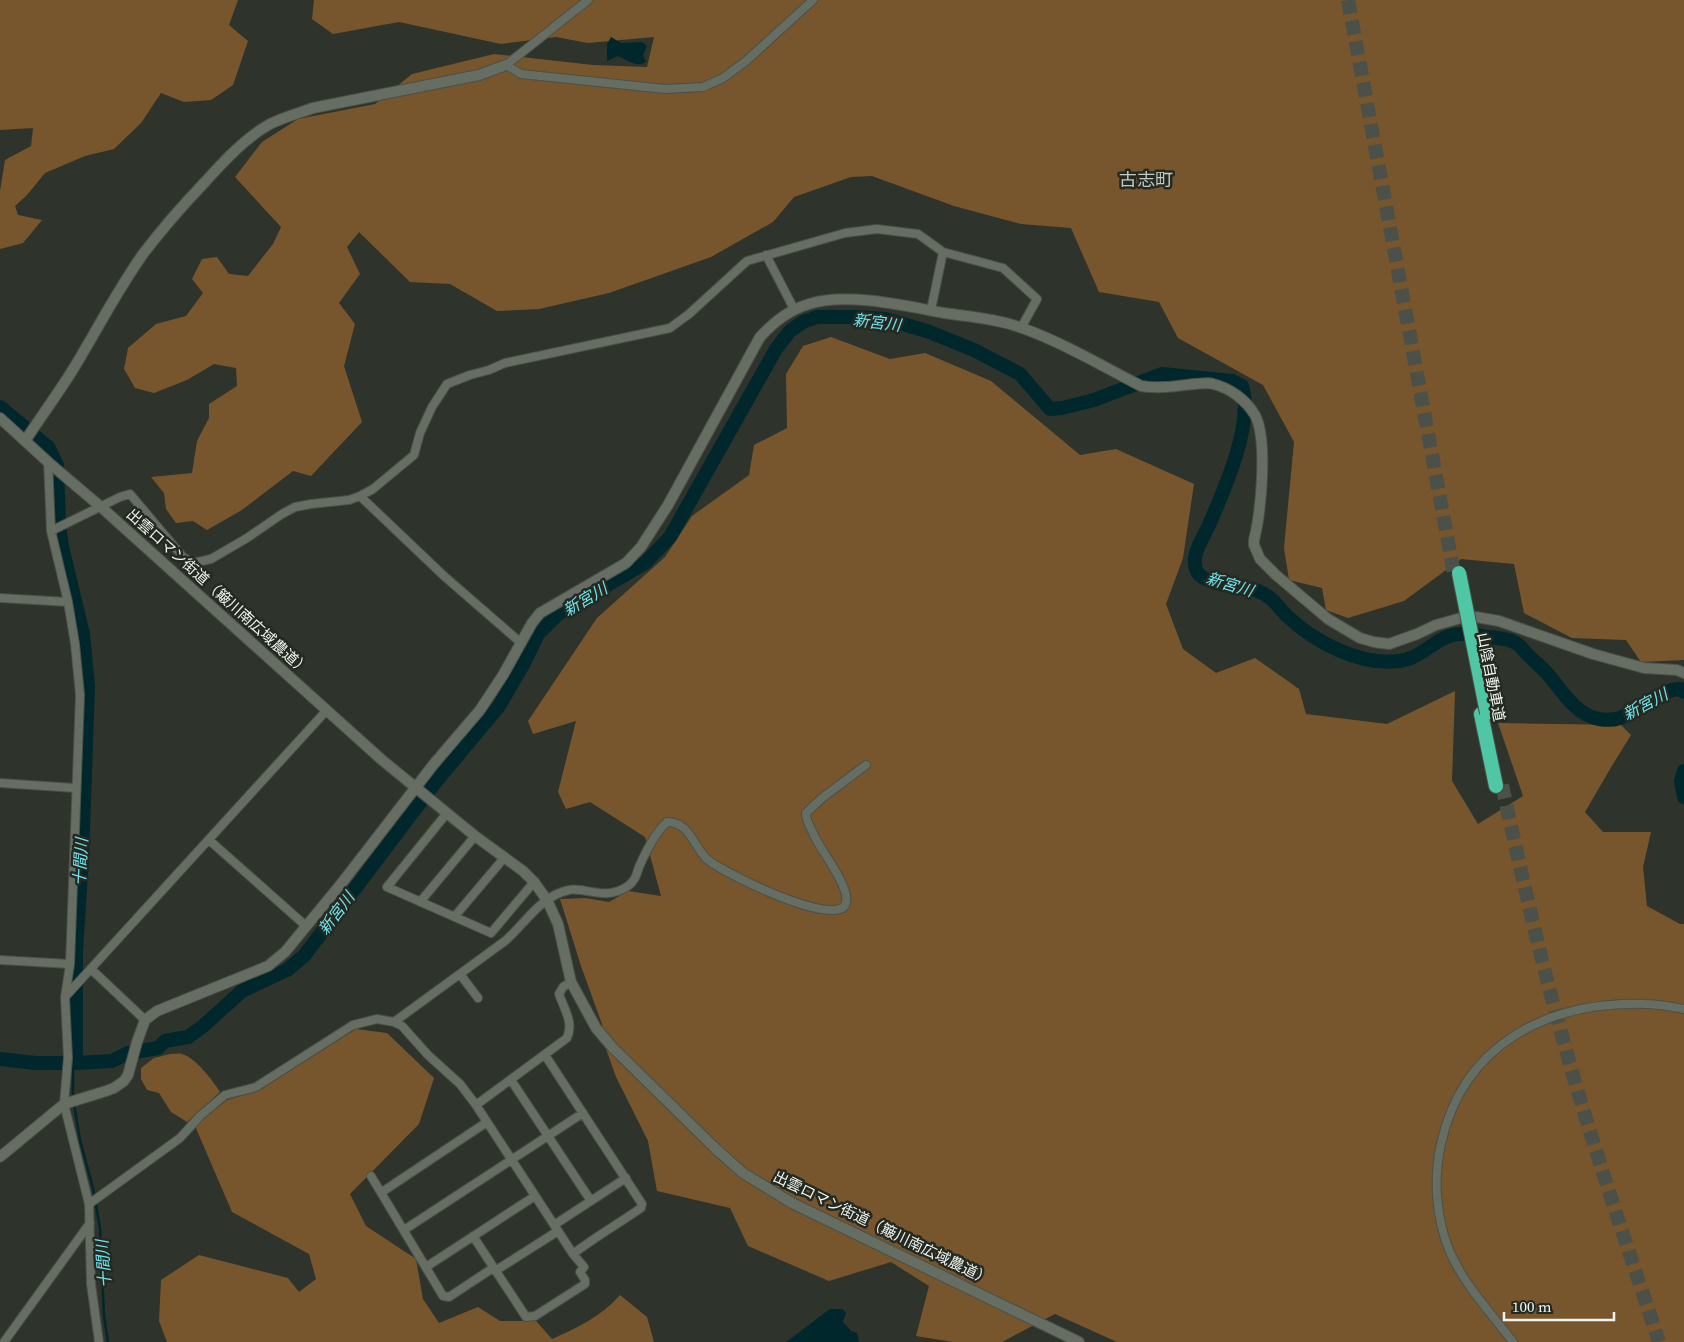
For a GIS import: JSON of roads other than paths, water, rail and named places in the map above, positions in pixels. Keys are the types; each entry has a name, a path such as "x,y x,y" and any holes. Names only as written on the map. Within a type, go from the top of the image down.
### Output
{"highway":[{"name":"山陰自動車道","path":"1456,573 1499,786"}],"street":[{"path":"25,441 71,372 120,288 166,224 213,172 254,135 271,124 313,108 479,75 506,65 588,0"},
{"path":"506,65 520,74 664,89 703,87 723,78 746,61 813,0"},
{"path":"51,531 130,494 183,557 193,563 211,559 295,507 349,500 372,489 414,455 420,433 432,408 447,384 505,363 670,328 689,314 747,261 845,233 877,229 918,234 943,252 1002,268 1037,299 1021,328"},
{"path":"931,310 943,252"},
{"path":"766,255 794,309"},
{"path":"0,1158 64,1104 114,1088 124,1081 128,1075 145,1020 157,1011 268,966 285,952 419,790 433,765 480,710 503,675 520,642 540,613 626,563 641,547 668,505 760,336 777,320 794,309 811,303 856,299 994,320 1021,328 1060,344 1141,386 1153,388 1212,383 1236,393 1255,415 1260,431 1261,502 1254,545 1260,559 1328,619 1360,638 1389,644 1436,625 1461,618 1476,617 1499,621 1593,654 1644,668 1677,670 1684,673"},
{"name":"出雲ロマン街道（簸川南広域農道）","path":"1,419 326,711 419,790 475,836 523,871 534,882 547,900 558,924 571,982 596,1028 716,1149 743,1173 792,1203 1079,1342"},
{"path":"48,462 51,531 68,602 75,644 80,695 70,964 65,997 68,1058 64,1104 88,1204 91,1284 99,1342"},
{"path":"360,496 444,576 520,642"},
{"path":"0,598 68,602"},
{"path":"65,997 326,711"},
{"path":"394,1022 519,929 537,907 558,893 571,889 604,894 617,892 627,886 636,879 639,867 659,830 667,822 680,824 707,858 724,870 780,897 801,904 824,910 838,910 842,908 846,903 846,895 840,879 816,841 806,818 806,813 822,798 866,765"},
{"path":"0,783 76,788"},
{"path":"447,813 387,887 491,933 534,882"},
{"path":"420,902 475,836"},
{"path":"209,840 306,926"},
{"path":"454,916 504,858"},
{"path":"0,960 70,964"},
{"path":"91,969 145,1020"},
{"path":"460,974 478,998"},
{"path":"476,1104 567,1038 571,1022 560,994 563,987 571,982"},
{"path":"1514,1342 1467,1283 1450,1252 1441,1222 1436,1193 1437,1163 1443,1134 1453,1106 1466,1082 1485,1060 1507,1040 1524,1029 1546,1019 1572,1010 1621,1004 1649,1004 1684,1009"},
{"path":"88,1204 180,1138 200,1116 225,1095 256,1087 353,1025 377,1019 394,1022 402,1026 460,1084 476,1104 534,1196 573,1254 584,1267 580,1272 585,1280 584,1284 536,1316 526,1317 473,1236"},
{"path":"545,1055 642,1204 640,1208 573,1254"},
{"path":"511,1080 591,1201"},
{"path":"404,1230 583,1112"},
{"path":"382,1192 487,1122"},
{"path":"371,1176 443,1296 449,1297 494,1270 626,1178"},
{"path":"426,1267 534,1196"},
{"path":"4,1342 90,1224"}],"water":[{"path":"611,37 621,43 642,42 647,46 643,55 646,62 636,64 618,56 607,61 607,44"},
{"path":"830,1309 842,1309 846,1313 843,1322 851,1331 857,1333 859,1342 786,1342"}],"waterway":[{"name":"新宮川","path":"76,1063 112,1061 128,1053 158,1048 165,1041 188,1037 242,991 287,970 304,956 434,784 499,706 524,663 538,634 558,614 645,563 670,537 776,349 790,331 803,322 817,317 885,319 927,331 974,350 1020,374 1050,409 1094,400 1162,374 1232,381 1242,386 1245,401 1241,438 1229,477 1196,553 1195,564 1199,575 1214,582 1263,593 1274,601 1297,625 1324,643 1353,656 1369,660 1384,662 1407,659 1452,635 1470,634 1509,640 1519,645 1546,672 1576,707 1590,717 1610,720 1620,718 1664,693 1677,689 1681,689 1684,692"},
{"name":"十間川","path":"0,407 48,447 57,465 59,525 62,547 83,634 88,686 82,858 76,950 76,1063 35,1063 0,1059"},
{"name":"新宮川","path":"1684,771 1681,781 1684,797"},
{"name":"十間川","path":"73,1063 73,1099"},
{"name":"十間川","path":"74,1104 80,1140 93,1188 100,1228 104,1316 108,1342"}],"tunnel":[{"path":"1348,0 1454,574"},
{"path":"1502,785 1537,939 1572,1071 1659,1342"}],"district":[{"name":"古志町","path":"1146,180"}]}
